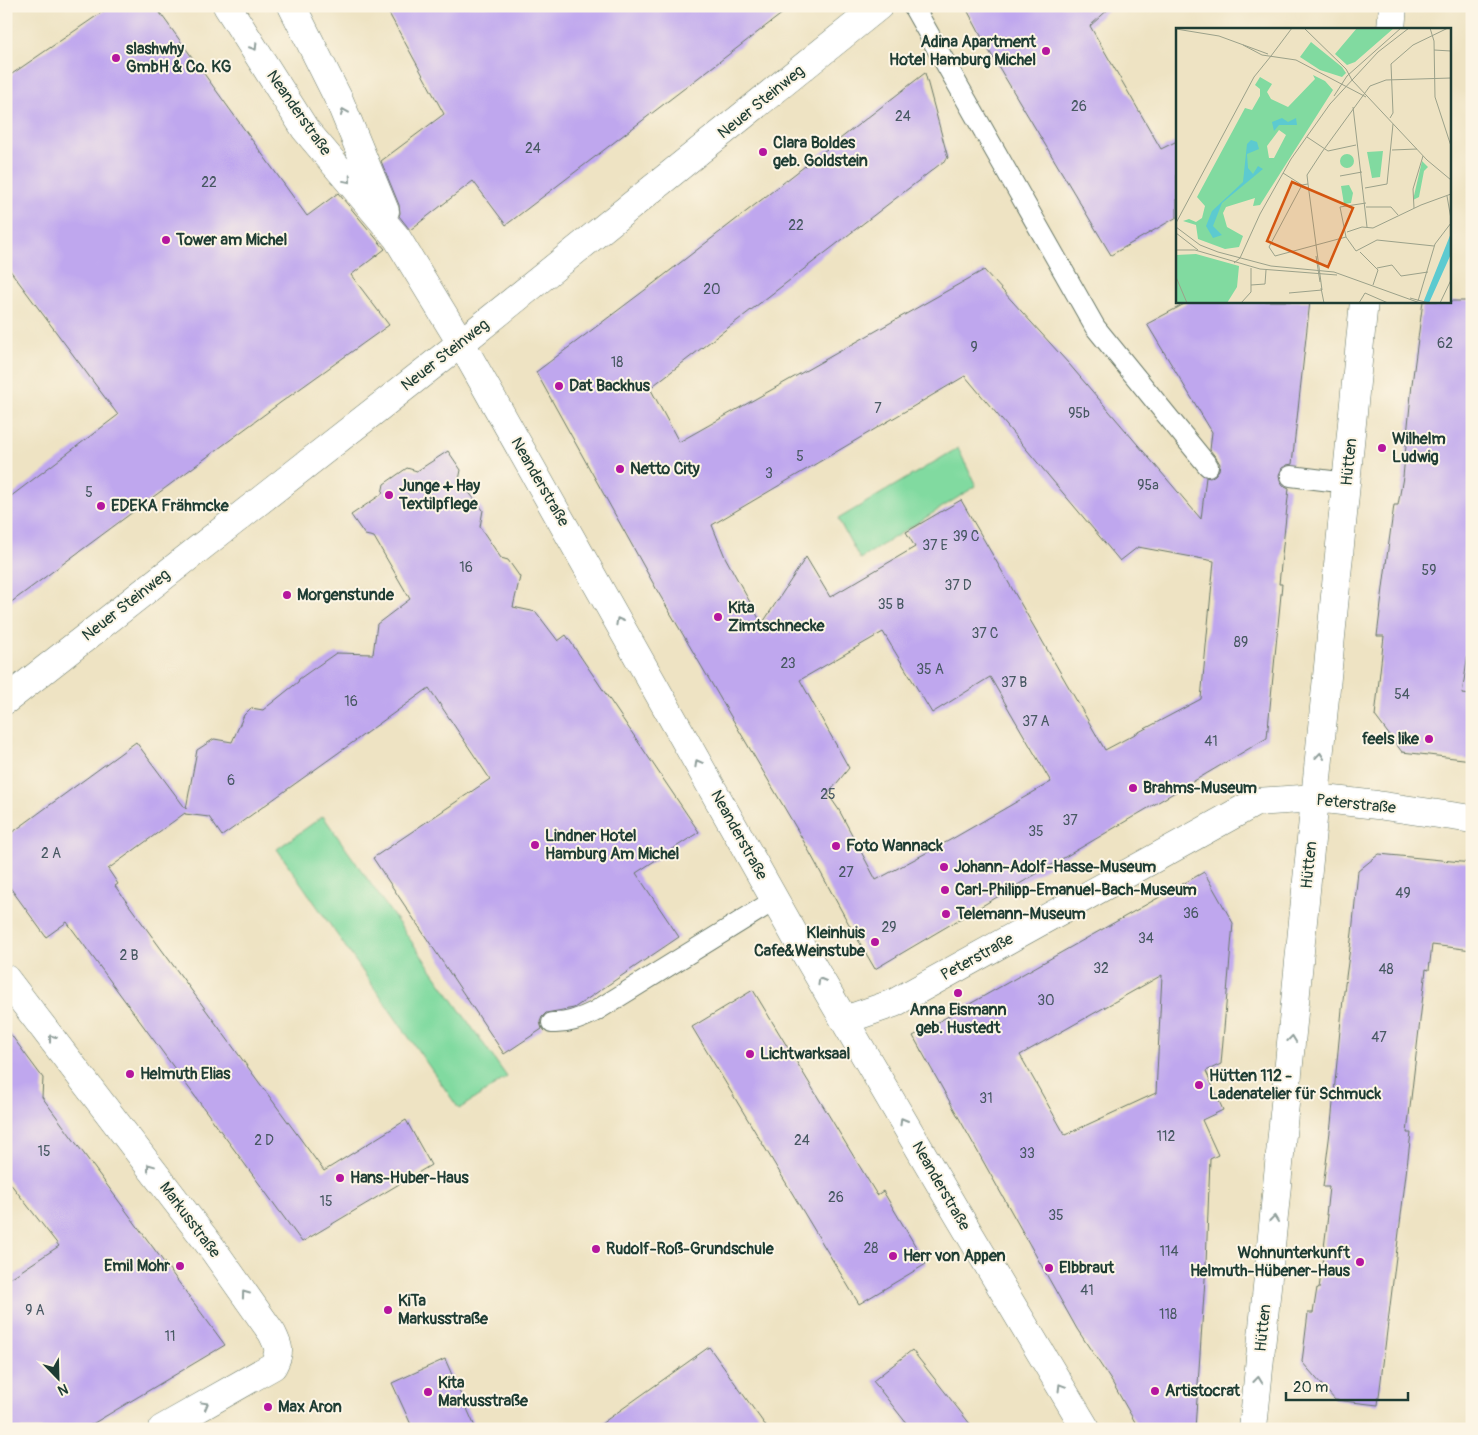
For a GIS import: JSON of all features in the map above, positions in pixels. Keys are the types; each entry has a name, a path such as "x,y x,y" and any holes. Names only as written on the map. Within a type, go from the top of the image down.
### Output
{"street":[{"name":"Neanderstraße","path":"228,6 305,129 397,238"},
{"name":"Neanderstraße","path":"292,6 340,102 397,238 461,343 609,602 775,900 959,1217 1086,1429"},
{"name":"Neuer Steinweg","path":"6,700 461,343 880,6"},
{"path":"1391,28 1393,6"},
{"name":"Hütten","path":"1253,1429 1364,302"},
{"name":"Peterstraße","path":"845,1020 894,1003 1256,802 1316,798 1472,818"},
{"name":"Markusstraße","path":"6,979 212,1248 267,1326 278,1345 278,1356 273,1366 162,1429"}],"lane":[{"path":"913,6 1095,327 1208,466"},
{"path":"1291,476 1346,483"},
{"path":"552,1023 561,1024 578,1020 594,1012 775,900"}],"green space":[{"path":"958,448 976,486 860,559 838,519"},
{"path":"323,816 507,1077 459,1109 277,849"}],"building":[{"name":"Tower am Michel","path":"111,6 155,6 307,216 338,193 385,249 351,275 389,325 280,403 6,606 6,500 118,415 6,265 6,78"},
{"path":"385,6 792,6 506,225 473,181 410,230 399,216 399,205 381,161 444,114"},
{"path":"965,6 1112,6 1090,26 1161,149 1176,142 1176,218 1111,255 988,49"},
{"path":"925,73 948,158 650,388 679,442 984,270 1069,364 1201,519 1206,477 1210,478 1215,475 1219,470 1220,464 1210,450 1212,432 1147,324 1188,302 1310,302 1292,464 1282,468 1279,475 1283,485 1289,488 1279,584 1282,584 1267,738 875,969 798,831 658,592 536,372","holes":["965,376 1120,561 1138,547 1214,561 1201,699 1105,750 961,500 906,532 915,547 830,597 806,557 762,624 725,557 712,525","883,632 932,713 990,677 1051,782 876,880 839,810 828,794 849,768 800,680"]},
{"path":"1472,301 1472,628 1462,694 1472,695 1472,760 1402,752 1375,716 1384,636 1377,636 1394,505 1398,505 1403,477 1412,384 1423,302"},
{"path":"448,451 461,470 459,480 483,510 480,527 501,558 508,560 520,577 513,607 536,612 558,641 566,635 699,832 636,873 679,937 574,1008 546,1013 540,1022 542,1029 504,1054 373,858 490,779 429,688 222,836 209,817 185,813 108,869 118,884 115,886 324,1171 406,1120 431,1165 302,1242 67,922 46,937 6,882 6,837 136,742 186,809 197,750 214,739 232,742 244,715 251,708 263,710 298,682 299,679 336,653 373,654 377,624 410,599 374,537 365,535 351,515 382,494 384,484 407,468 417,471"},
{"path":"1379,854 1472,863 1472,950 1432,945 1429,970 1426,969 1407,1133 1411,1133 1378,1405 1335,1400 1302,1362 1308,1313 1313,1313 1317,1288 1319,1289 1328,1215 1326,1215 1329,1187 1323,1187 1358,871"},
{"path":"1204,872 1233,923 1221,1064 1206,1071 1223,1110 1202,1120 1218,1155 1210,1159 1206,1264 1195,1429 1139,1429 1112,1382 1077,1329 913,1036","holes":["1162,975 1156,1093 1065,1135 1020,1055"]},
{"path":"753,990 877,1195 883,1191 926,1264 859,1304 692,1027"},
{"path":"6,1028 43,1078 42,1097 225,1345 84,1429 6,1429 6,1281 59,1246 6,1178"},
{"path":"709,1347 768,1429 594,1429"},
{"path":"912,1350 974,1429 911,1429 873,1381"},
{"name":"Kita Markusstraße","path":"445,1359 476,1429 413,1429 392,1383"}],"place":[{"name":"Adina Apartment Hotel Hamburg Michel","path":"1046,51"},
{"name":"slashwhy GmbH & Co. KG","path":"116,58"},
{"name":"Clara Boldes geb. Goldstein","path":"763,152"},
{"name":"Tower am Michel","path":"166,240"},
{"name":"Dat Backhus","path":"559,386"},
{"name":"Wilhelm Ludwig","path":"1382,448"},
{"name":"Netto City","path":"620,469"},
{"name":"Junge + Hay Textilpflege","path":"389,495"},
{"name":"EDEKA Frähmcke","path":"101,506"},
{"name":"Morgenstunde","path":"287,595"},
{"name":"Kita Zimtschnecke","path":"718,617"},
{"name":"feels like","path":"1429,739"},
{"name":"Brahms-Museum","path":"1133,788"},
{"name":"Lindner Hotel Hamburg Am Michel","path":"535,845"},
{"name":"Foto Wannack","path":"836,846"},
{"name":"Johann-Adolf-Hasse-Museum","path":"944,867"},
{"name":"Carl-Philipp-Emanuel-Bach-Museum","path":"945,890"},
{"name":"Telemann-Museum","path":"946,914"},
{"name":"Kleinhuis Cafe&Weinstube","path":"875,942"},
{"name":"Anna Eismann geb. Hustedt","path":"958,993"},
{"name":"Lichtwarksaal","path":"750,1054"},
{"name":"Helmuth Elias","path":"130,1074"},
{"name":"Hütten 112 - Ladenatelier für Schmuck","path":"1199,1085"},
{"name":"Hans-Huber-Haus","path":"340,1178"},
{"name":"Rudolf-Roß-Grundschule","path":"596,1249"},
{"name":"Herr von Appen","path":"893,1256"},
{"name":"Wohnunterkunft Helmuth-Hübener-Haus","path":"1360,1262"},
{"name":"Emil Mohr","path":"180,1266"},
{"name":"Elbbraut","path":"1049,1268"},
{"name":"KiTa Markusstraße","path":"388,1310"},
{"name":"Artistocrat","path":"1155,1391"},
{"name":"Kita Markusstraße","path":"428,1392"},
{"name":"Max Aron","path":"268,1407"}]}
